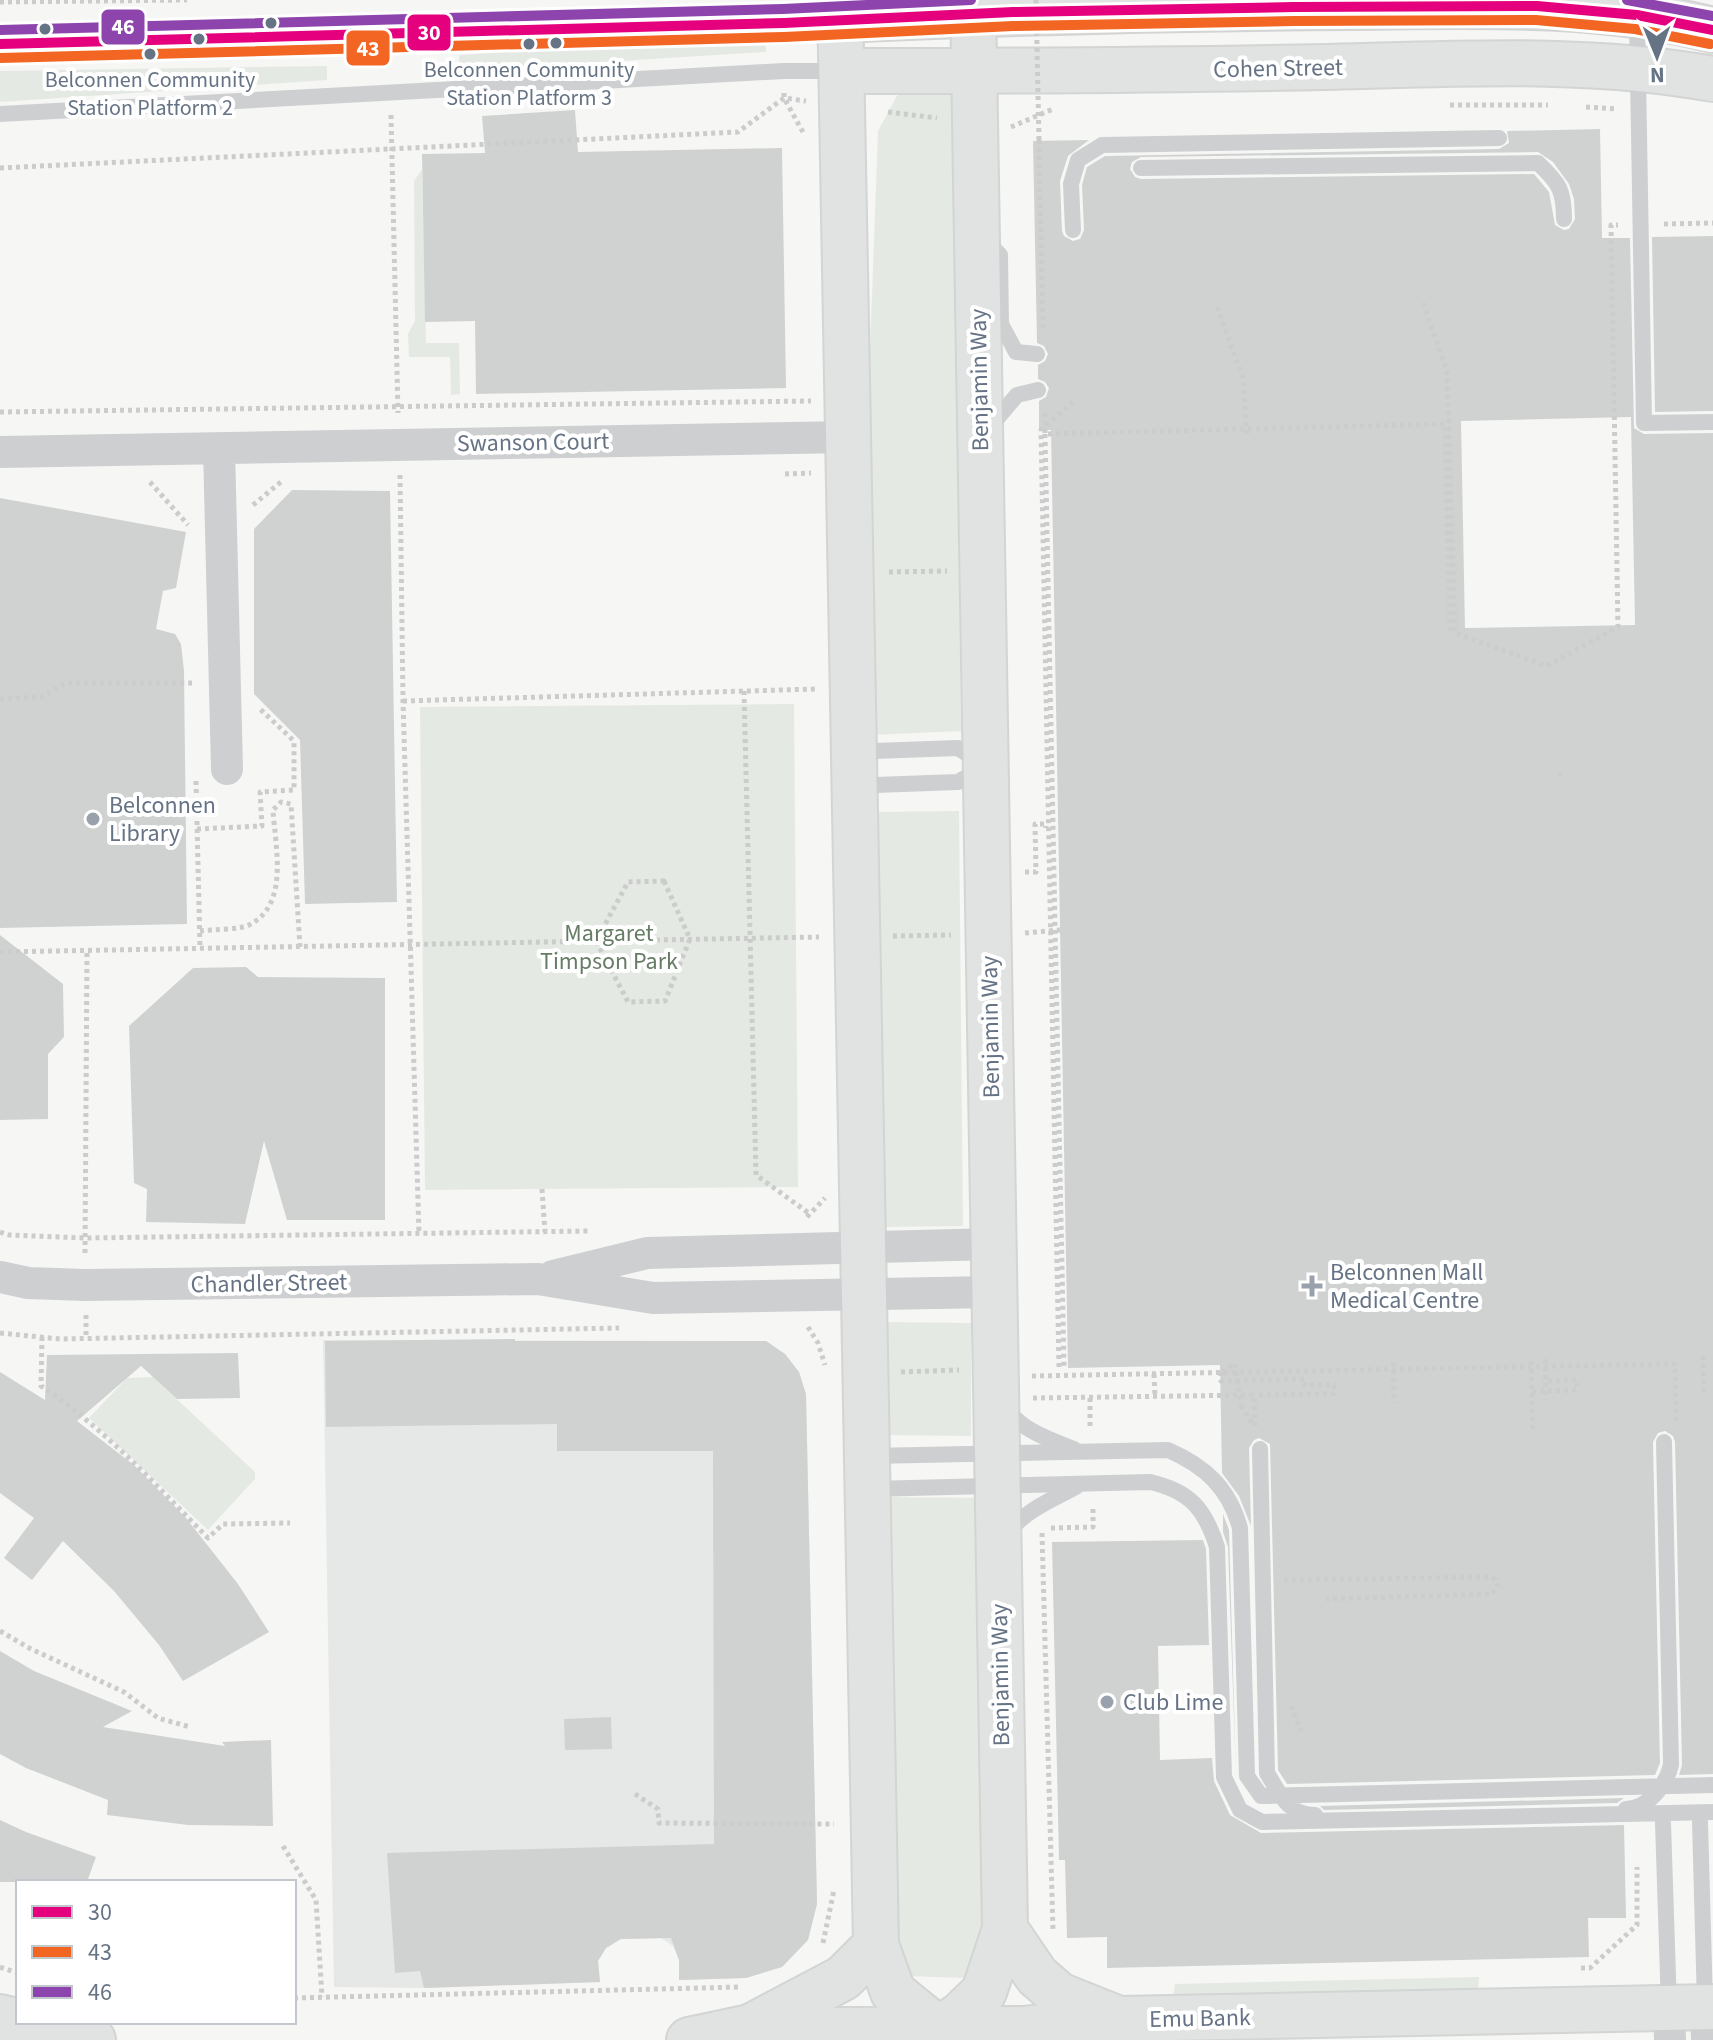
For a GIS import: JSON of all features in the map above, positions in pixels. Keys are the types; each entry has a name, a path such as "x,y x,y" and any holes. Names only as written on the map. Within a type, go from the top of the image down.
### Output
{"main road":[{"path":"938,2037 893,1992 876,1945 840,10 1537,6 1637,15 1713,30"},
{"name":"Benjamin Way","path":"938,2037 984,1992 1005,1929 996,1470 1007,1378 994,1292 977,231 994,125 974,71 973,7"},
{"name":"Cohen Street","path":"842,89 974,71 1526,63 1636,67 1713,79"},
{"path":"1005,1929 1037,1976 1059,1995 1119,2019"},
{"path":"745,2007 843,1978 876,1945"},
{"name":"Emu Bank","path":"689,2040 745,2007 938,2037 1119,2019 1693,2021"},
{"path":"28,2024 93,2040"}],"street":[{"name":"Swanson Court","path":"0,452 848,437"},
{"path":"219,449 227,769"},
{"name":"Chandler Street","path":"538,1279 647,1253 993,1244"},
{"name":"Chandler Street","path":"0,1277 28,1283 85,1285 538,1279 653,1298 994,1292"}],"lane":[{"path":"0,44 840,10"},
{"path":"1637,15 1644,423 1713,422"},
{"path":"0,114 784,71 842,89"},
{"path":"1073,230 1071,184 1078,160 1102,145 1499,138"},
{"path":"1141,168 1538,163 1558,182 1564,198 1564,219"},
{"path":"977,231 1000,255 1001,324 1016,352 1040,348"},
{"path":"980,438 1017,395 1041,397"},
{"path":"958,748 986,766 958,782 875,785 854,769 874,751 958,748"},
{"path":"1007,1378 1019,1422 1036,1434 1080,1452"},
{"path":"1670,1437 1671,1786 1667,1818 1693,2021"},
{"path":"1258,1442 1267,1773 1289,1808 1303,1815 1635,1809 1667,1782 1671,1765 1669,1721"},
{"path":"869,1472 996,1470 1080,1452 1168,1450 1190,1460 1216,1480 1235,1510 1242,1547 1247,1776 1261,1796 1713,1785"},
{"path":"869,1472 996,1470 1081,1484 1150,1482 1183,1493 1209,1524 1217,1547 1224,1777 1240,1810 1262,1822 1706,1817 1693,2021"},
{"path":"998,1546 1016,1522 1081,1484"}],"path":[{"path":"0,2 187,0"},
{"path":"1036,0 1040,348"},
{"path":"0,168 738,132 784,98 842,89 994,125 1014,142"},
{"path":"390,93 403,701 419,1234"},
{"path":"1423,303 1447,371 1455,633 1546,666"},
{"path":"1217,307 1243,378 1247,436"},
{"path":"1025,872 1036,872 1035,824 1046,824 1061,1367 1057,929 1045,434 1041,397"},
{"path":"1049,935 1041,430 1075,400"},
{"path":"0,412 812,401"},
{"path":"1045,434 1445,424 1450,631"},
{"path":"851,572 982,570"},
{"path":"0,699 42,697 66,683 225,683"},
{"path":"403,701 817,689"},
{"path":"744,691 756,1175 810,1214"},
{"path":"200,948 200,931 249,925 273,900 278,883 273,810 281,802 291,804 300,947"},
{"path":"1024,856 1025,888"},
{"path":"664,881 690,939 665,1001 628,1002 596,941 628,882 664,881"},
{"path":"1025,918 1025,933"},
{"path":"1035,933 1049,935 1057,929"},
{"path":"0,952 690,939"},
{"path":"85,1238 87,950"},
{"path":"542,1189 545,1232"},
{"path":"796,1249 796,1228 827,1196"},
{"path":"0,1232 85,1238 592,1231"},
{"path":"798,1296 805,1324 818,1343 828,1373 1007,1378 1675,1364 1670,1437"},
{"path":"0,1333 86,1338 633,1327"},
{"path":"42,1337 41,1386 70,1405 138,1467 208,1538 223,1524 290,1523"},
{"path":"1703,1356 1704,1397"},
{"path":"1545,1359 1546,1400"},
{"path":"1531,1361 1533,1433"},
{"path":"1393,1362 1394,1403"},
{"path":"1221,1372 1235,1364 1241,1406"},
{"path":"1221,1372 1221,1396"},
{"path":"1154,1374 1155,1397"},
{"path":"1007,1378 1033,1399 1334,1394 1334,1385 1305,1385 1305,1379 1221,1381"},
{"path":"1282,1380 1282,1395"},
{"path":"1532,1391 1577,1390 1577,1380 1545,1381"},
{"path":"1254,1395 1258,1442"},
{"path":"1053,1944 1041,1528 1093,1527"},
{"path":"1274,1581 1489,1577 1495,1579 1498,1586 1492,1594 1326,1599"},
{"path":"0,1631 31,1649 124,1692 158,1718 190,1727"},
{"path":"635,1794 658,1809 659,1823 834,1824"},
{"path":"833,1809 834,1838"},
{"path":"283,1846 316,1900 322,1997"},
{"path":"1590,1968 1637,1925 1637,1855"},
{"path":"821,1954 834,1895 834,1881"},
{"path":"296,1998 745,2007"}],"shaded area":[{"path":"323,1340 766,1341 785,1354 799,1372 806,1395 817,1904 808,1940 782,1967 746,1978 679,1980 679,1960 673,1946 661,1938 621,1939 606,1948 598,1961 600,1982 424,1988 334,1987"}],"green space":[{"path":"765,35 766,52 459,71 459,55"},
{"path":"327,66 327,80 0,102 0,71"},
{"path":"905,81 952,81 961,731 871,735 867,432 878,131"},
{"path":"422,169 426,343 459,343 460,394 451,395 450,357 409,357 408,334 415,321 414,181"},
{"name":"Margaret Timpson Park","path":"794,704 798,1187 425,1190 420,707"},
{"path":"959,811 963,1226 877,1227 872,812"},
{"path":"883,1322 971,1323 971,1436 882,1435"},
{"path":"153,1377 255,1472 255,1479 208,1530 89,1418 127,1378"},
{"path":"886,1497 981,1498 984,1925 966,1978 905,1976 892,1920"},
{"path":"1479,1977 1478,1992 1173,1998 1175,1984"}],"building":[{"path":"575,110 578,152 782,148 786,388 476,394 475,321 425,322 422,154 485,153 482,116"},
{"path":"1600,129 1602,238 1630,238 1634,428 1644,434 1713,433 1713,1774 1679,1775 1682,1765 1675,1442 1673,1436 1665,1431 1658,1433 1653,1442 1660,1763 1655,1775 1287,1784 1278,1770 1270,1444 1259,1438 1249,1448 1251,1526 1239,1496 1222,1473 1220,1365 1068,1368 1051,430 1039,430 1039,401 1046,397 1049,388 1038,379 1038,365 1045,361 1048,354 1044,346 1037,343 1033,141 1089,140 1068,156 1060,181 1062,231 1073,241 1080,239 1084,230 1082,185 1087,167 1105,156 1499,149 1509,143 1507,131","holes":["1538,152 1553,162 1569,184 1575,219 1569,229 1555,225 1549,192 1534,174 1141,179 1135,177 1130,169 1132,162 1141,157","1631,417 1635,625 1465,628 1461,421"]},
{"path":"1713,236 1713,411 1655,412 1652,237"},
{"path":"292,490 390,491 397,902 305,904 300,740 254,694 254,529"},
{"path":"0,498 186,532 176,588 163,591 156,629 175,634 181,644 184,671 187,924 0,928"},
{"path":"0,935 63,984 64,1037 48,1054 48,1119 0,1120"},
{"path":"246,967 258,977 385,978 385,1220 287,1220 264,1141 245,1224 146,1222 147,1189 134,1183 129,1026 193,968"},
{"path":"325,1341 766,1341 785,1354 799,1372 806,1394 817,1904 808,1940 782,1967 746,1978 679,1980 679,1960 671,1938 621,1939 606,1948 598,1961 600,1982 424,1988 420,1971 395,1973 387,1853 714,1844 713,1451 557,1451 557,1424 326,1427"},
{"path":"238,1353 240,1398 177,1399 141,1366 77,1421 135,1466 186,1518 238,1584 269,1632 183,1681 159,1645 114,1591 63,1541 32,1580 4,1558 34,1518 0,1493 0,1372 45,1400 47,1355"},
{"path":"1223,1514 1229,1530 1236,1777 1228,1547 1223,1532"},
{"path":"1203,1540 1206,1549 1209,1645 1158,1646 1160,1760 1212,1758 1214,1781 1230,1815 1261,1833 1624,1825 1626,1918 1588,1918 1589,1957 1107,1968 1107,1937 1067,1938 1065,1860 1059,1860 1052,1542"},
{"path":"0,1651 34,1671 132,1711 103,1727 225,1746 222,1742 271,1740 273,1826 188,1825 107,1815 108,1800 26,1768 0,1754"},
{"path":"611,1717 612,1749 565,1750 564,1719"},
{"path":"1624,1798 1617,1803 1324,1810 1320,1806"},
{"path":"0,1820 96,1857 88,1880 0,1882"}],"transit line":[{"name":"46","path":"0,30 783,9 971,0"},
{"name":"46","path":"1627,0 1713,16"},
{"name":"30","path":"0,44 784,23 1013,12 1294,7 1537,6 1637,15 1713,30"},
{"name":"43","path":"0,58 784,37 1013,26 1294,21 1536,20 1635,29 1710,44"}],"place":[{"name":"Belconnen Community Station Platform 3","path":"529,44"},
{"name":"Belconnen Community Station Platform 2","path":"150,54"},
{"name":"Belconnen Library","path":"93,819"},
{"name":"Belconnen Mall Medical Centre","path":"1312,1286"},
{"name":"Club Lime","path":"1107,1702"}]}
